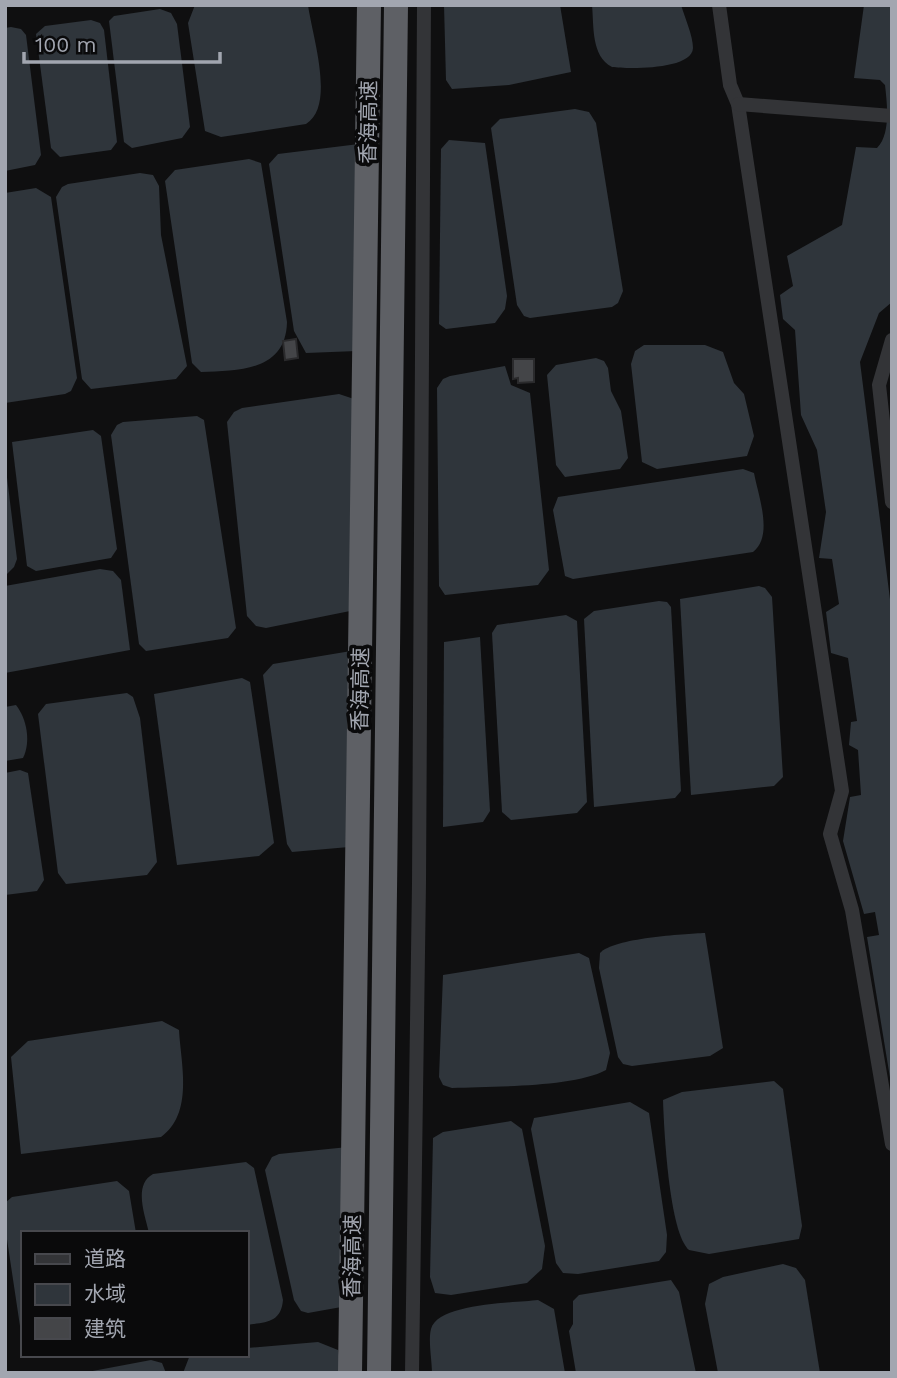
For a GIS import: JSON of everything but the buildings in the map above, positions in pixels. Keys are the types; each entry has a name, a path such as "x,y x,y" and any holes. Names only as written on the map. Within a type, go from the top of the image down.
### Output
{"highway":[{"name":"香海高速","path":"350,1373 369,5"},
{"name":"香海高速","path":"379,1373 397,5"}],"street":[{"path":"412,1373 419,883 424,5"},
{"path":"719,5 730,85 738,104 842,791 831,834 852,911 892,1144"},
{"path":"738,104 892,116"},
{"path":"892,340 879,385 892,502"}],"water":[{"path":"195,5 308,5 320,69 320,102 315,115 306,124 221,137 205,131 188,23"},
{"path":"444,5 560,5 571,72 509,85 452,89 446,80"},
{"path":"592,5 681,5 693,43 690,55 682,61 658,66 612,67 600,56 597,48"},
{"path":"864,5 892,5 892,302 879,313 860,362 892,615 892,1090 867,937 879,935 875,912 864,914 843,841 850,797 861,795 858,750 849,745 851,722 857,721 848,658 831,653 826,612 839,604 832,559 819,558 826,512 817,450 801,415 795,330 783,319 780,295 793,286 787,256 842,225 856,147 877,148 884,135 887,118 885,85 880,80 854,78"},
{"path":"160,9 171,13 177,24 190,127 182,138 132,148 124,142 109,21 114,16"},
{"path":"91,20 100,23 104,30 117,142 111,150 60,157 51,148 36,34 45,26"},
{"path":"5,28 21,29 26,35 41,155 35,165 5,171"},
{"path":"575,109 589,112 596,123 623,291 618,303 612,307 530,318 524,316 517,305 491,128 500,119"},
{"path":"449,140 485,143 507,296 505,309 495,323 446,329 439,324 441,149"},
{"path":"359,144 357,351 306,353 294,331 269,164 278,154"},
{"path":"249,159 261,163 287,322 285,338 279,350 259,365 231,371 201,372 192,363 165,181 175,170"},
{"path":"140,173 153,175 159,186 161,235 187,366 176,379 91,389 82,379 56,197 62,187 68,184"},
{"path":"36,188 51,197 77,378 71,391 65,394 5,403 5,193"},
{"path":"644,345 705,345 723,352 734,383 744,394 754,436 747,456 657,469 642,462 631,364 635,351"},
{"path":"596,358 604,361 608,368 611,391 621,411 628,458 620,469 565,477 556,465 547,375 556,365"},
{"path":"505,366 511,385 530,393 549,570 538,585 445,595 439,586 437,388 443,379 450,376"},
{"path":"339,394 354,399 355,610 266,628 256,626 247,616 227,422 234,412 242,408"},
{"path":"197,416 204,420 236,628 228,638 146,651 139,644 111,435 117,425 123,422"},
{"path":"93,430 101,436 117,549 111,558 36,571 27,566 12,442"},
{"path":"5,461 17,559 14,567 5,576"},
{"path":"743,469 754,473 763,515 763,536 753,552 573,579 565,576 553,510 558,497"},
{"path":"100,569 113,571 121,580 130,650 5,673 5,586"},
{"path":"759,586 765,588 772,597 783,777 774,786 691,795 680,599"},
{"path":"667,602 671,607 681,791 675,798 594,807 584,619 594,611"},
{"path":"566,615 577,621 587,802 577,813 511,820 502,812 492,633 497,625"},
{"path":"480,637 490,811 483,822 443,827 444,642"},
{"path":"357,650 349,847 292,852 287,844 263,675 273,664"},
{"path":"242,678 250,682 274,843 259,856 177,865 154,694"},
{"path":"127,693 133,697 140,718 157,862 147,875 66,884 58,873 38,714 46,704"},
{"path":"16,705 25,724 27,745 23,758 5,761 5,707"},
{"path":"20,770 28,773 44,880 37,891 5,895 5,773"},
{"path":"705,933 723,1048 710,1056 632,1066 623,1064 618,1057 599,968 600,953 633,940"},
{"path":"579,953 589,958 610,1053 606,1070 592,1076 553,1083 452,1088 443,1085 439,1077 443,975"},
{"path":"162,1021 179,1030 183,1088 178,1115 161,1137 21,1154 11,1057 28,1041"},
{"path":"774,1081 783,1089 802,1226 799,1239 709,1254 689,1250 682,1240 672,1203 663,1100 682,1092"},
{"path":"630,1102 649,1113 667,1235 666,1252 659,1261 578,1274 563,1273 556,1263 531,1129 534,1118"},
{"path":"511,1121 522,1129 545,1246 542,1269 527,1283 451,1295 435,1293 430,1277 433,1138 443,1132"},
{"path":"348,1147 347,1306 308,1313 301,1311 294,1300 265,1170 272,1157 279,1154"},
{"path":"246,1162 254,1168 283,1300 282,1308 276,1317 266,1322 248,1325 248,1231 148,1231 142,1193 143,1185 153,1174"},
{"path":"117,1181 129,1191 136,1231 21,1231 21,1333 5,1226 5,1203 12,1197"},
{"path":"783,1264 796,1268 805,1280 820,1373 718,1373 705,1304 709,1284 723,1277"},
{"path":"671,1280 679,1292 696,1373 576,1373 569,1331 573,1324 573,1301 579,1295"},
{"path":"538,1300 554,1309 565,1373 432,1373 430,1334 437,1320 462,1309"},
{"path":"318,1342 338,1350 342,1373 183,1373 189,1357 248,1357 248,1348"},
{"path":"151,1360 162,1363 166,1373 82,1373"}]}
